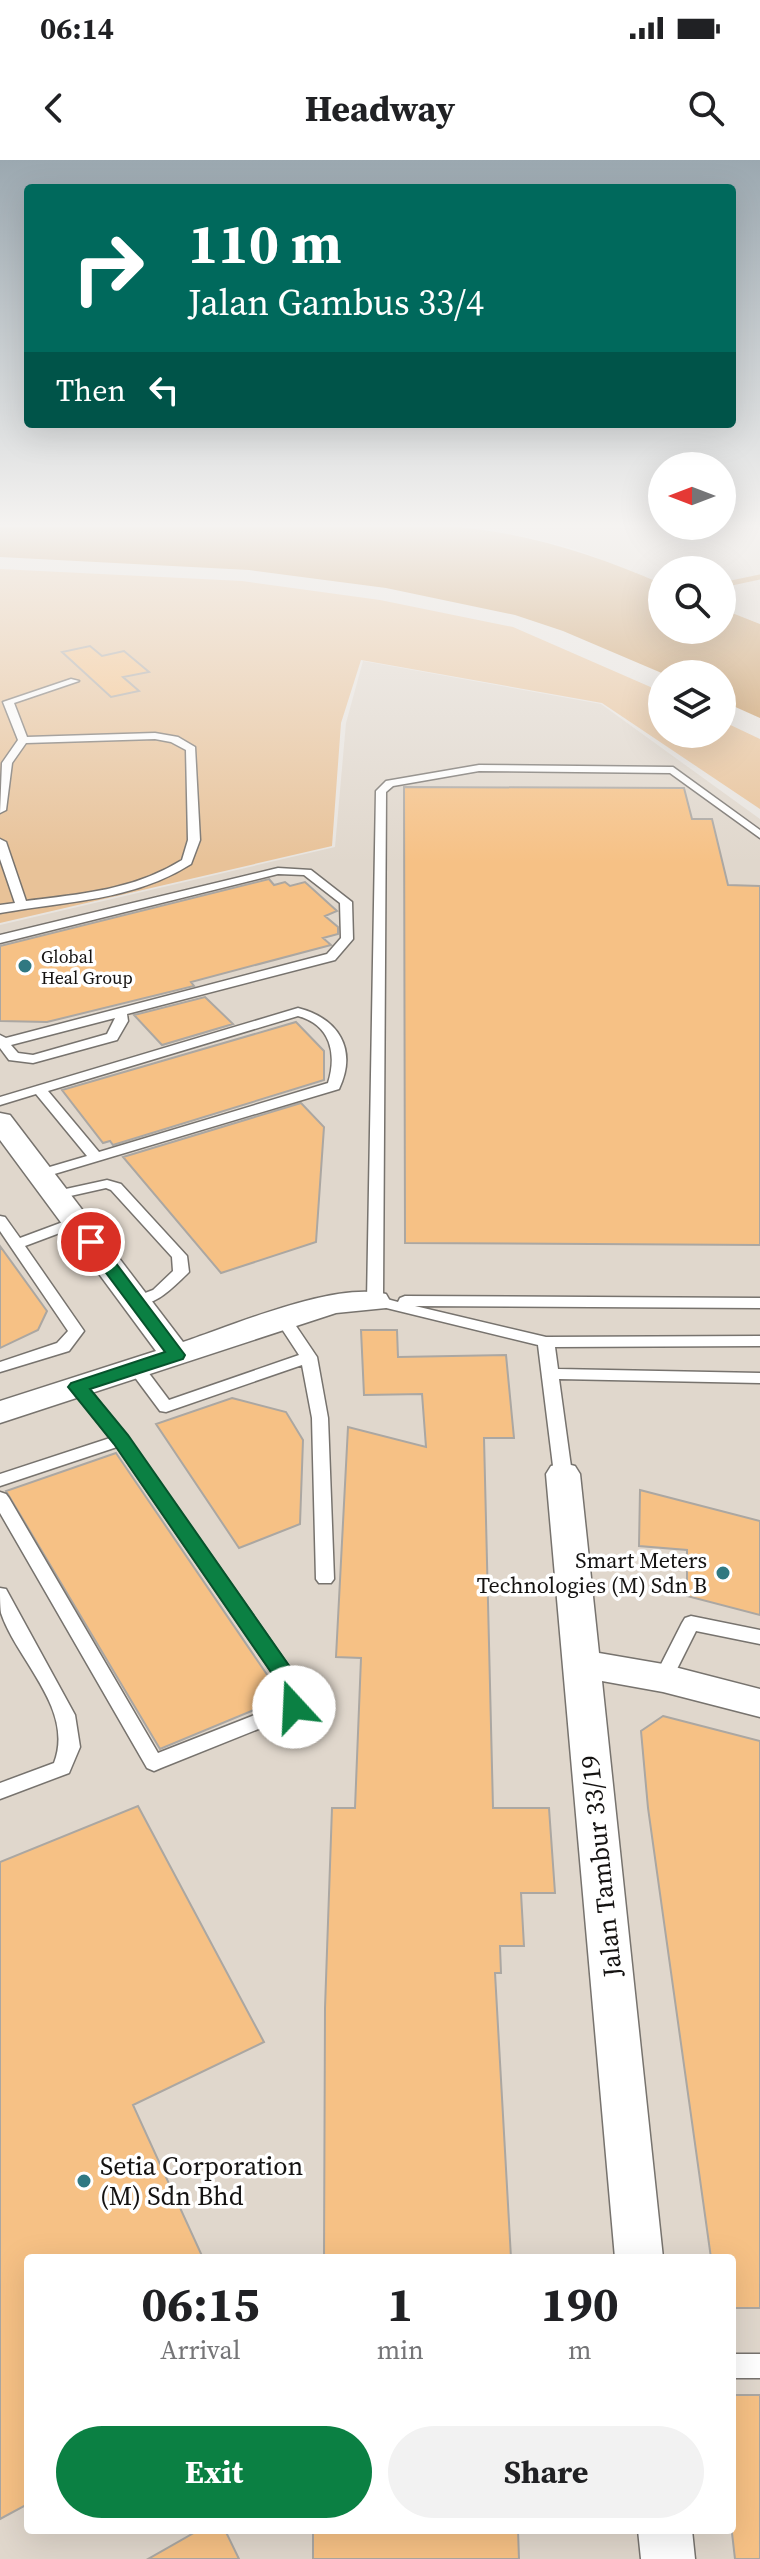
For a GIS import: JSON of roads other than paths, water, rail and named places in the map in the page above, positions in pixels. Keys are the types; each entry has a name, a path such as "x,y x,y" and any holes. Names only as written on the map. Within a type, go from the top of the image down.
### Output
{"street":[{"path":"0,1121 176,1355"},
{"path":"0,1412 333,1304 375,1301"},
{"name":"Jalan Tambur 33/19","path":"563,1474 639,2254"},
{"path":"581,1664 663,1678 760,1703"},
{"path":"665,2534 668,2559"}],"lane":[{"path":"23,740 8,702 74,681"},
{"path":"0,810 7,763 23,740 36,737 155,736 187,745 191,749 194,840 187,862 158,879 82,898 0,909"},
{"path":"375,1301 381,791 390,783 479,768 673,770 760,835"},
{"path":"0,842 21,904"},
{"path":"0,939 278,871 307,872 346,902 347,939 331,957 121,1014 1,1042 14,1057 33,1059 112,1037 122,1021 121,1014"},
{"path":"0,1101 298,1012 314,1014 335,1035 341,1069 334,1086 96,1158 49,1184"},
{"path":"39,1089 96,1158"},
{"path":"49,1184 107,1184 116,1187 179,1256 181,1272 158,1293 137,1301"},
{"path":"0,1220 76,1331 63,1347 0,1367"},
{"path":"17,1244 76,1222"},
{"path":"375,1301 760,1303"},
{"path":"375,1301 546,1342 760,1341"},
{"path":"284,1320 309,1357 320,1418 325,1579"},
{"path":"546,1342 563,1474"},
{"path":"136,1368 166,1407 309,1357"},
{"path":"550,1374 760,1378"},
{"path":"0,1498 154,1763 294,1707 297,1693 121,1440 78,1387"},
{"path":"0,1480 121,1440"},
{"path":"0,1594 65,1715 70,1747 62,1768 0,1791"},
{"path":"663,1678 691,1623 760,1637"},
{"path":"736,2366 760,2366"}],"place":[{"name":"Global Heal Group","path":"25,966"},
{"name":"Smart Meters Technologies (M) Sdn B","path":"723,1573"},
{"name":"Setia Corporation (M) Sdn Bhd","path":"84,2181"}]}
